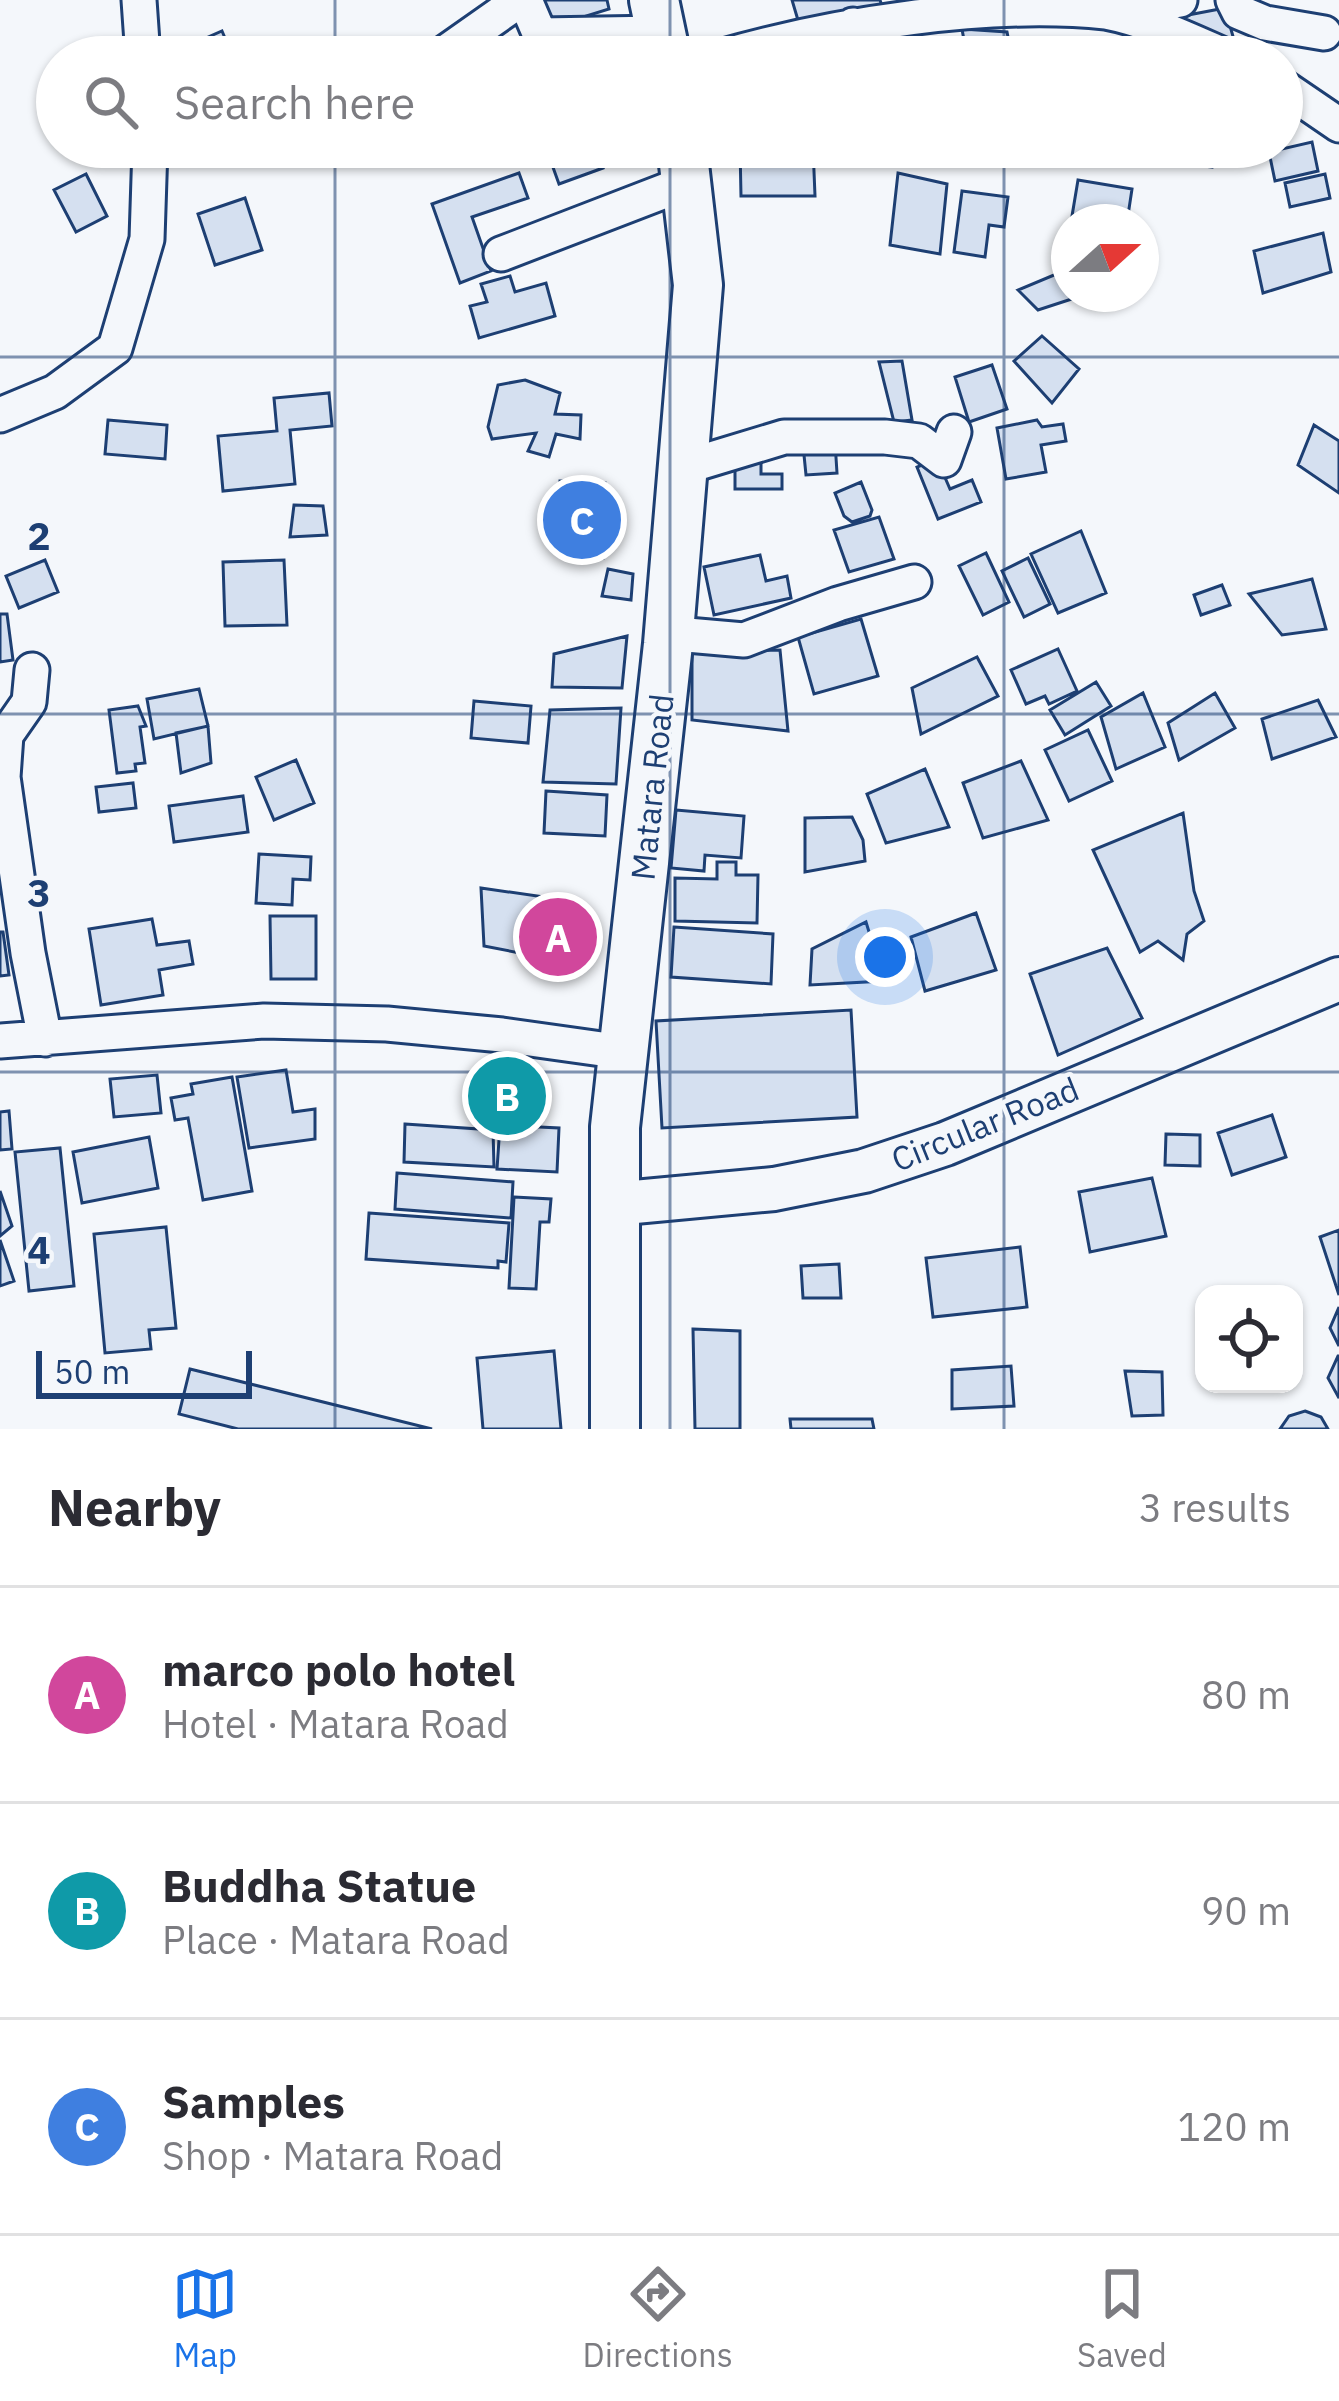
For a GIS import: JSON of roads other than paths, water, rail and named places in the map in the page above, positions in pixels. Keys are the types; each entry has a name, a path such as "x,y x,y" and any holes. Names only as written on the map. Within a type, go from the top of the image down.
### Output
{"highway":[{"name":"Matara Road","path":"615,1429 615,1127 668,644 698,286 685,168"}],"main road":[{"name":"Circular Road","path":"614,1204 774,1190 864,1172 945,1144 1339,979"}],"street":[{"path":"139,0 142,36"},
{"path":"470,36 523,0 540,35 660,30"},
{"path":"1110,13 1180,0"},
{"path":"1233,0 1239,12 1265,23 1324,33"},
{"path":"807,36 957,10 1066,5 1110,13 1172,36"},
{"path":"853,25 862,36"},
{"path":"1303,100 1339,125"},
{"path":"0,415 55,392 115,348 147,239 149,168"},
{"path":"501,254 643,199 680,168"},
{"path":"685,466 784,437 885,436 919,441 944,460 954,432"},
{"path":"668,644 687,635 744,640 838,604 914,583"},
{"path":"32,670 29,702 6,735 3,777 45,1039"},
{"path":"0,1041 264,1021 387,1024 623,1052"}],"place":[{"name":"Samples","path":"582,520"},
{"name":"marco polo hotel","path":"558,937"},
{"name":"Buddha Statue","path":"507,1096"}]}
